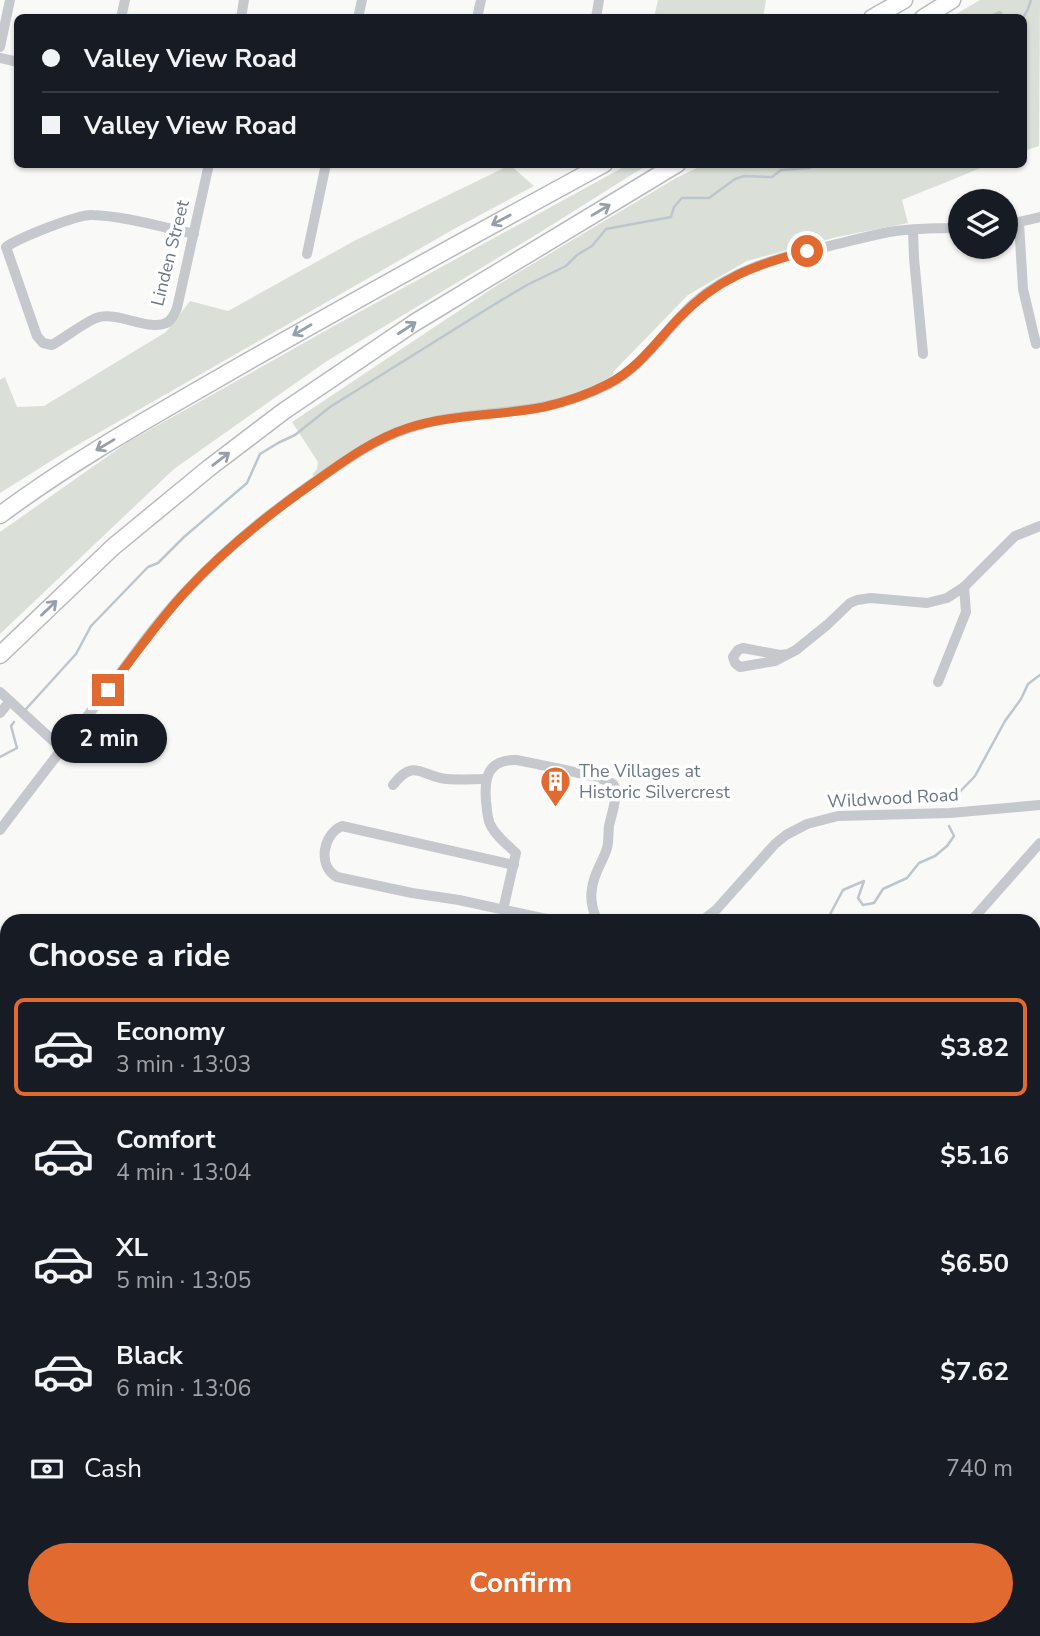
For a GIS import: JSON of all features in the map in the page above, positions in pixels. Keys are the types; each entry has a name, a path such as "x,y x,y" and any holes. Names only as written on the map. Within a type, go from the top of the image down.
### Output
{"highway":[{"path":"880,14 904,0"},
{"path":"929,14 952,0"},
{"path":"0,515 79,460 161,411 429,259 597,168"},
{"path":"0,655 113,548 193,481 284,411 414,323 670,168"}],"street":[{"path":"0,47 10,0"},
{"name":"Linden Street","path":"194,234 89,214 50,227 6,247 37,336 43,342 52,345 96,318 106,316 158,325 170,321 177,308 194,234 208,168"},
{"path":"307,254 325,168"},
{"path":"1036,344 1023,289 1019,223 1040,217"},
{"path":"0,830 170,609 241,538 291,498 357,453 418,425 546,406 606,385 645,356 695,303 714,288 746,270 807,251 889,232 948,229"},
{"path":"913,230 923,354"},
{"path":"788,654 827,625 850,603 864,598 934,602 947,598 964,587 1016,536 1040,526"},
{"path":"938,682 966,612 964,587"},
{"path":"0,692 62,749"},
{"path":"0,713 10,701"},
{"path":"503,910 516,853 489,824 485,792 486,779 491,769 510,760 596,778 612,783 616,789 608,843 591,891 595,914"},
{"path":"393,785 399,776 411,770 421,770 445,779 486,779"},
{"name":"Wildwood Road","path":"711,914 775,844 807,824 848,815 950,813 1040,805"},
{"path":"514,865 342,826 336,829 328,840 325,863 337,877 522,914"},
{"path":"977,914 1040,843"}],"shaded area":[{"path":"658,0 766,0 764,14 655,14"},
{"path":"980,0 1040,0 1039,146 1027,150 1027,14 956,14"},
{"path":"504,168 513,168 534,186 67,451 0,493 0,380 5,377 17,407 44,406 166,332 190,301 228,311 354,241"},
{"path":"622,168 642,168 327,361 174,469 0,634 0,532 128,442"},
{"path":"697,168 980,168 902,200 908,223 837,237 747,261 688,295 614,374 600,385 546,403 425,421 315,476 312,475 318,462 292,422 499,284"}],"waterway":[{"path":"1025,14 1031,0"},
{"path":"995,14 1002,14"},
{"path":"26,709 76,654 91,626 148,567 158,563 247,483 260,454 295,435 330,407 495,304 566,266 592,246 606,229 671,217 674,207 682,198 709,198 735,179 744,176 772,177 781,170 809,168"},
{"path":"950,802 975,776 1028,684 1040,675"},
{"path":"0,757 17,748 11,726 14,722"},
{"path":"830,914 843,890 864,881 858,898 863,905 874,903 883,889 907,878 919,863 935,856 947,846 954,836 949,826"}],"place":[{"name":"The Villages at Historic Silvercrest","path":"556,808"}],"route":[{"path":"108,690 170,609 213,564 291,498 357,453 418,425 546,406 606,385 645,356 677,320 714,288 757,265 807,251"}]}
